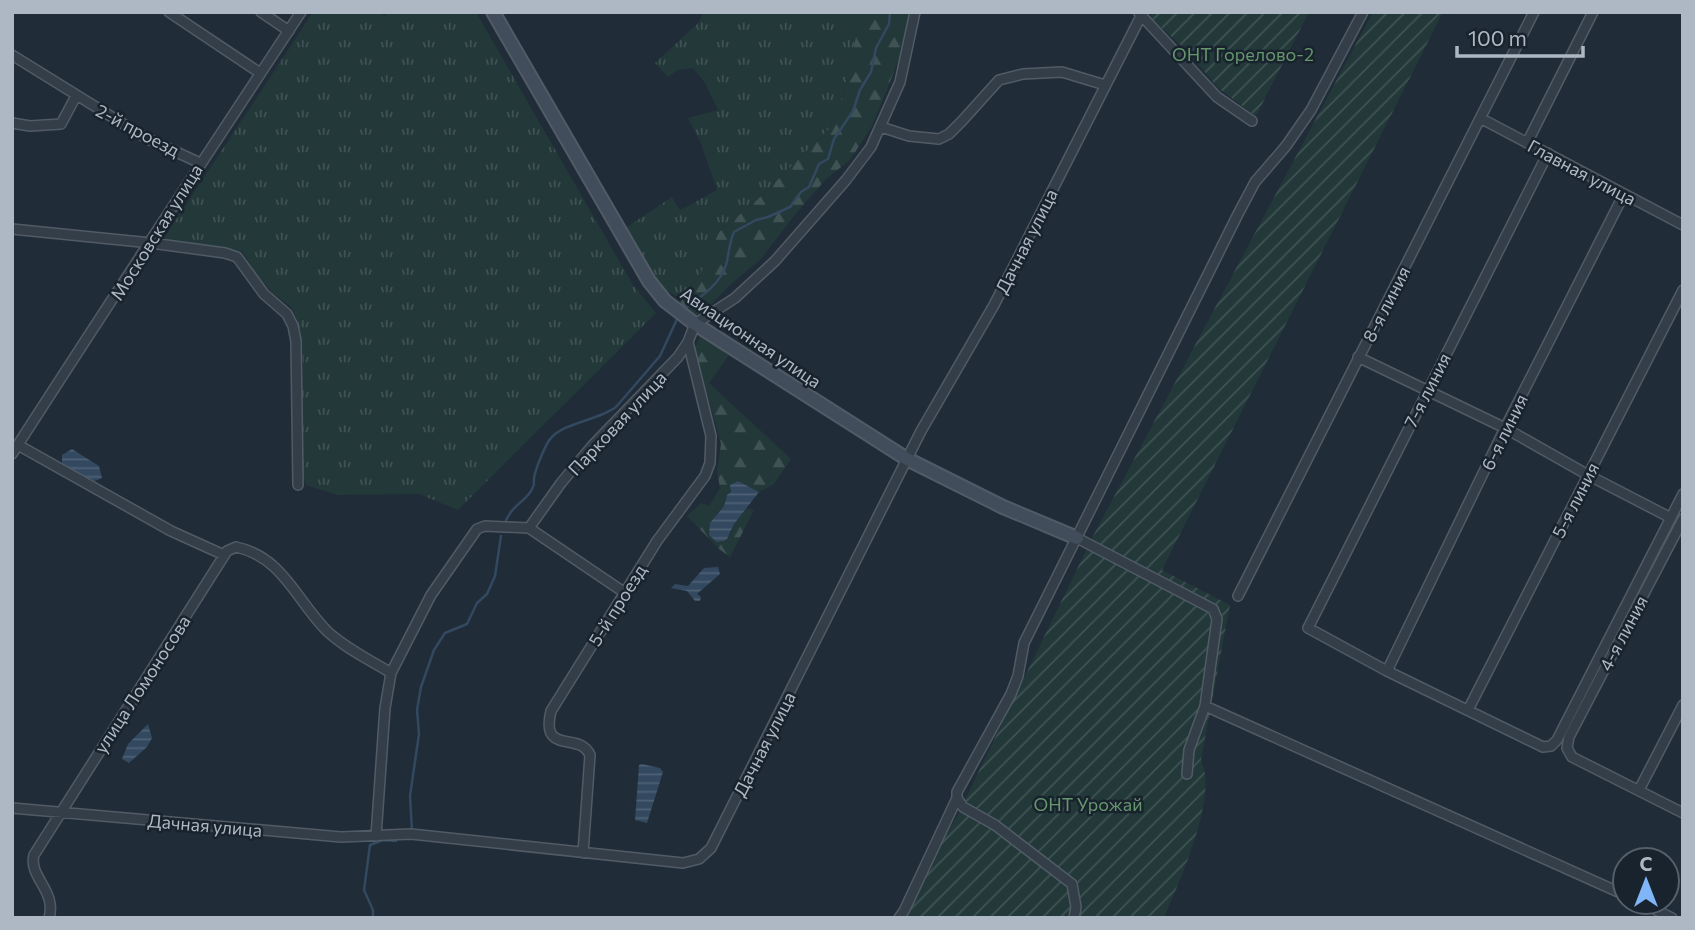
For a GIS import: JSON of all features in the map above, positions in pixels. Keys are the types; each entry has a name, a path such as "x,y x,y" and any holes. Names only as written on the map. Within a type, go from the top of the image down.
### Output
{"street":[{"path":"169,12 260,74"},
{"path":"261,12 289,31"},
{"name":"Московская улица","path":"15,449 301,12"},
{"name":"Авиационная улица","path":"493,12 649,281 665,301 695,324 907,460 1003,507 1077,538"},
{"path":"695,324 735,299 775,261 846,180 871,147 905,66 915,12"},
{"path":"898,918 904,911 957,798 957,792 1011,694 1018,676 1024,643 1255,182 1286,146 1311,110 1363,12"},
{"name":"8-я линия","path":"1238,596 1534,12"},
{"path":"1527,142 1593,12"},
{"path":"1141,13 1217,97 1252,121"},
{"name":"Дачная улица","path":"12,808 341,837 411,834 683,863 699,859 711,848 907,460 994,305 1141,13"},
{"name":"2-й проезд","path":"12,55 146,138 200,163"},
{"path":"881,127 909,136 939,139 949,134 999,80 1023,74 1062,72 1105,85"},
{"name":"2-й проезд","path":"12,123 30,126 61,124 76,96"},
{"name":"Главная улица","path":"1482,119 1683,225"},
{"name":"7-я линия","path":"1387,671 1308,628 1548,153"},
{"name":"6-я линия","path":"1387,671 1624,194"},
{"path":"12,229 151,243 237,257 264,294 287,314 296,341 298,485"},
{"name":"5-я линия","path":"1468,710 1683,290"},
{"name":"Парковая улица","path":"529,528 592,446 650,389 688,342 695,324"},
{"name":"5-й проезд","path":"583,853 590,755 588,749 582,745 553,737 549,721 551,711 656,541 696,490 710,463 711,436 688,342"},
{"path":"1359,358 1506,428 1588,475 1671,517"},
{"path":"15,449 171,531 225,555 236,547 261,556 284,575 325,629 391,673"},
{"path":"1387,671 1543,747 1550,746 1558,740 1683,494"},
{"name":"4-я линия","path":"1639,790 1573,757 1567,748 1569,737 1683,519"},
{"path":"376,836 384,708 391,673 431,595 477,529 485,526 529,528 625,593"},
{"path":"1077,538 1213,609 1217,619 1205,706 1189,750 1187,774"},
{"name":"улица Ломоносова","path":"49,918 52,909 50,898 32,860 58,813 225,555"},
{"path":"1683,705 1639,790 1683,813"},
{"path":"1205,706 1611,889"},
{"path":"957,798 963,807 995,825 1072,884 1076,907 1074,918"}],"green space":[{"path":"313,12 381,12 384,16 390,12 476,12 633,285 656,313 458,510 419,494 337,495 306,485 299,444 302,355 300,333 293,310 263,282 242,251 162,241"},
{"path":"703,12 876,12 858,29 843,95 828,130 757,200 719,232 700,275 680,299 654,282 624,229 672,197 680,210 717,190 700,141 688,118 718,110 705,83 693,68 678,70 668,77 655,63 699,22"},
{"path":"876,12 909,12 904,46 872,126 850,160 826,179 761,259 709,307 694,317 688,314 682,308 680,299 700,275 719,232 757,200 828,130 843,95 858,28"},
{"name":"ОНТ Горелово-2","path":"1153,12 1309,12 1256,116 1218,88 1189,53 1150,17"},
{"name":"ОНТ Урожай","path":"1373,12 1443,12 1162,570 1230,605 1201,760 1205,776 1205,795 1201,816 1187,862 1164,918 898,918 958,814 1093,536"},
{"path":"700,336 732,351 709,383 791,459 774,484 759,492 738,481 725,499 724,506 716,514 730,535 734,524 747,508 754,510 730,557 687,516 701,503 709,506 720,488 717,471 721,444 695,349"}],"water":[{"path":"72,449 99,466 102,478 95,481 78,475 62,464 62,455"},
{"path":"738,481 759,492 734,524 727,539 717,542 709,535 710,523 724,506 727,495 731,492 730,485"},
{"path":"718,567 720,574 697,594 701,597 700,601 695,601 687,591 671,588 675,584 688,586 704,568"},
{"path":"148,724 152,738 147,747 129,763 122,759 128,744"},
{"path":"639,765 660,768 663,772 647,823 635,820"}],"waterway":[{"path":"683,310 719,279 726,265 734,232 790,207 801,192 809,187 819,164 828,159 834,139 853,111 860,90 871,72 876,48 889,24 890,12"},
{"path":"505,523 511,511 530,493 538,464 551,438 564,429 616,407 660,356 678,317"},
{"path":"412,831 410,796 419,734 417,710 421,687 434,650 445,633 467,624 477,603 487,594 495,576 501,536"},
{"path":"373,918 373,910 364,890 370,845 383,840 396,841"}]}
